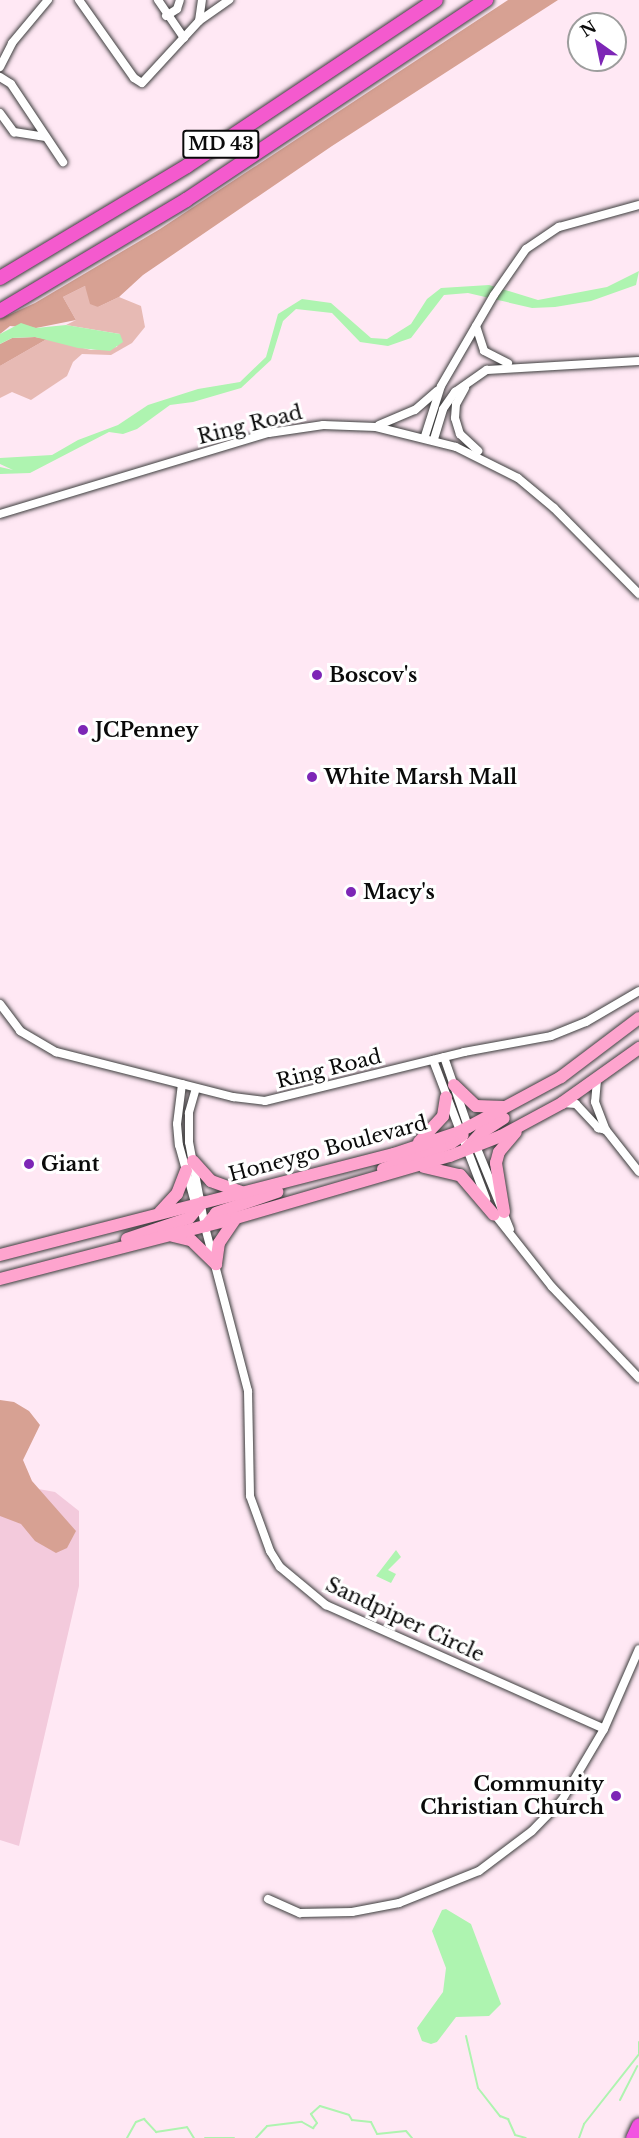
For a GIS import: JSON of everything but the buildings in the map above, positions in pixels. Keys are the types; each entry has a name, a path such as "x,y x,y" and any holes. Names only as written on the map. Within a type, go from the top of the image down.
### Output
{"highway":[{"name":"MD 43","path":"0,278 171,176 436,0"},
{"name":"MD 43","path":"0,310 178,205 486,0"},
{"path":"398,59 497,0"},
{"path":"633,2138 639,2125"}],"main road":[{"name":"Honeygo Boulevard","path":"1,1279 205,1227 417,1167 467,1140 511,1106 561,1077 639,1018"},
{"name":"Honeygo Boulevard","path":"0,1255 157,1214 199,1206 409,1149 467,1140 526,1122 562,1103 639,1048"},
{"path":"359,1183 376,1171 467,1140 561,1077"},
{"path":"454,1085 476,1106 511,1106"},
{"path":"409,1149 435,1129 443,1116 446,1097"},
{"path":"499,1213 495,1176 499,1152 526,1122"},
{"path":"205,1227 216,1213 355,1164"},
{"path":"157,1214 177,1194 190,1166 211,1181 245,1192"},
{"path":"417,1167 460,1175 499,1213"},
{"path":"90,1256 199,1206"},
{"path":"216,1264 219,1243 236,1218"},
{"path":"168,1235 190,1240 216,1264"}],"street":[{"path":"0,67 12,44 48,0"},
{"path":"79,0 138,82 145,81 199,21 229,0"},
{"path":"158,0 166,16 184,38"},
{"path":"166,16 177,9 180,0"},
{"path":"199,21 202,0"},
{"path":"0,77 11,84 63,162"},
{"path":"0,113 14,132 46,137"},
{"path":"429,437 441,386 482,315 526,249 550,231 639,205"},
{"path":"476,326 484,351 499,360 518,366"},
{"path":"429,437 448,401 471,378 495,368 578,367 639,361"},
{"path":"471,378 460,396 455,418 465,440 490,461"},
{"path":"376,427 415,410 441,386"},
{"name":"Ring Road","path":"0,514 269,433 312,426 376,427 429,437 490,461 539,494 639,594"},
{"name":"Ring Road","path":"1,1007 20,1031 48,1048 243,1100 274,1101 444,1057 562,1032 598,1016 639,991"},
{"path":"444,1057 454,1085 467,1140 499,1213"},
{"path":"433,1060 446,1097 499,1213 513,1235 552,1287 639,1378"},
{"path":"597,1080 595,1102 606,1130 639,1172"},
{"path":"182,1084 177,1124 199,1206"},
{"path":"190,1166 188,1129 196,1088"},
{"path":"562,1103 576,1104 598,1128 606,1130"},
{"name":"Sandpiper Circle","path":"199,1206 248,1391 249,1484 253,1510 280,1567 326,1605 604,1729"},
{"path":"268,1899 300,1913 352,1912 399,1903 479,1871 532,1831 562,1800 604,1729 639,1649"}],"shaded area":[{"path":"508,0 558,0 332,146 143,275 119,297 98,307 90,304 85,286 63,297 76,320 36,328 10,326 0,334 0,319 35,303 160,229"},
{"path":"639,271 636,285 591,301 555,307 532,308 468,293 444,295 411,338 388,346 360,342 332,313 296,309 283,321 271,360 241,388 193,402 170,405 137,429 123,434 109,432 30,473 0,474 0,467 13,470 0,464 0,458 52,455 78,440 118,425 148,405 198,389 240,382 266,357 278,314 302,299 331,303 371,338 387,339 411,324 427,299 441,288 489,285 538,300 607,287"},
{"path":"85,286 98,307 119,297 141,306 145,327 132,343 111,355 82,354 73,362 67,376 31,400 12,392 0,398 0,366 47,339 91,350 117,347 120,334 66,325 76,320 63,297"},
{"path":"21,323 36,328 66,325 120,334 123,342 110,351 78,348 35,337 12,338 0,344 0,334"},
{"path":"12,338 47,339 0,366 0,344"},
{"path":"0,1400 14,1402 29,1411 40,1425 23,1460 32,1481 76,1531 67,1548 56,1553 35,1541 21,1524 0,1516"},
{"path":"0,1482 55,1492 79,1511 79,1586 19,1846 0,1840"},
{"path":"396,1550 401,1557 388,1570 396,1574 391,1583 376,1576"},
{"path":"446,1909 471,1924 501,2004 489,2016 456,2017 437,2042 431,2044 422,2041 417,2028 443,1992 446,1968 432,1931 442,1910"}],"waterway":[{"path":"466,2036 478,2088 500,2116 508,2119 515,2135 526,2138"},
{"path":"639,2042 639,2053"},
{"path":"579,2138 584,2124 639,2054"},
{"path":"620,2100 637,2066"},
{"path":"256,2138 267,2126 302,2122 313,2128 317,2123 311,2114 320,2106 349,2115 352,2120 371,2122 377,2134 406,2131 412,2138"},
{"path":"127,2138 136,2122 144,2119 156,2132 187,2127 194,2138"},
{"path":"205,2138 234,2138"}],"place":[{"name":"Boscov's","path":"317,675"},
{"name":"JCPenney","path":"83,730"},
{"name":"White Marsh Mall","path":"312,777"},
{"name":"Macy's","path":"351,892"},
{"name":"Giant","path":"29,1164"},
{"name":"Community Christian Church","path":"616,1796"}]}
